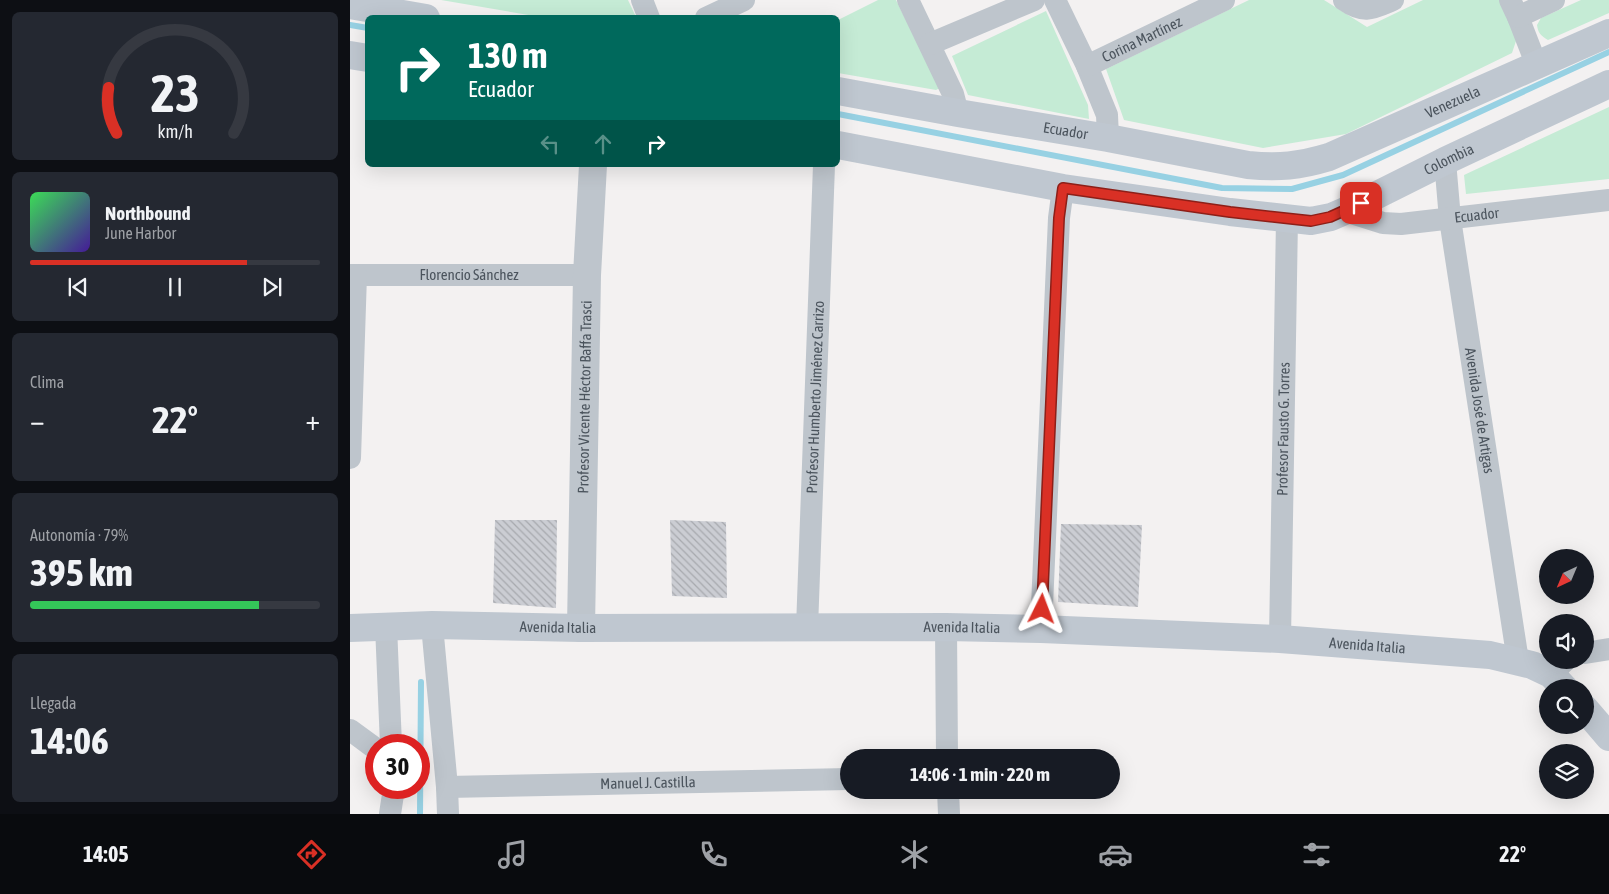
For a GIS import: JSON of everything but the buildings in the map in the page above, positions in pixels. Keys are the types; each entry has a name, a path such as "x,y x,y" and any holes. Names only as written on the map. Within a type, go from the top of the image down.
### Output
{"main road":[{"path":"373,5 414,15"},
{"name":"Venezuela","path":"1293,166 1329,157 1609,33"},
{"path":"350,55 365,58"},
{"name":"Colombia","path":"1287,219 1311,221 1330,217 1345,211 1609,84"},
{"name":"Ecuador","path":"840,91 958,114 1108,138 1248,164 1268,167 1293,166"},
{"path":"840,145 1063,188 1287,219"},
{"name":"Avenida Italia","path":"350,628 432,625 581,628 1041,628 1280,639 1468,652 1518,661 1560,674"},
{"path":"1594,720 1609,737"}],"street":[{"path":"642,0 648,15"},
{"path":"712,15 744,0"},
{"path":"908,0 953,94 958,114"},
{"path":"930,44 1034,0"},
{"path":"1055,0 1087,66 1107,115 1108,138"},
{"name":"Corina Martínez","path":"1087,66 1224,0"},
{"path":"1344,0 1354,7 1364,10 1384,4"},
{"path":"1538,66 1514,9 1554,0"},
{"name":"Avenida José de Artigas","path":"1444,162 1450,219 1518,661"},
{"name":"Profesor Vicente Héctor Baffa Trasci","path":"581,628 587,275 593,167"},
{"name":"Profesor Humberto Jiménez Carrizo","path":"807,628 824,167"},
{"path":"1041,628 1058,227 1063,188"},
{"name":"Ecuador","path":"1345,211 1382,223 1401,224 1609,200"},
{"name":"Profesor Fausto G. Torres","path":"1280,639 1287,219"},
{"path":"350,458 353,275"},
{"name":"Florencio Sánchez","path":"353,275 587,275"},
{"path":"432,625 448,814"},
{"path":"386,626 391,734"},
{"path":"946,627 947,749"},
{"path":"1594,652 1609,649"},
{"path":"350,730 365,741"},
{"name":"Manuel J. Castilla","path":"447,787 840,779"},
{"path":"390,814 392,799"},
{"path":"948,799 949,814"}],"green space":[{"path":"441,0 628,0 635,15 528,15"},
{"path":"878,0 896,0 940,88 936,90 840,73 840,19"},
{"path":"1249,0 1324,0 1367,27 1423,0 1501,0 1517,38 1512,53 1346,134 1263,148 1124,120 1106,69"},
{"path":"1581,0 1609,0 1609,13 1548,40 1540,34 1537,25 1541,18"},
{"path":"1046,11 1088,105 1089,119 968,95 952,56"},
{"path":"1609,107 1609,179 1466,194 1464,175"}],"waterway":[{"path":"350,25 365,28"},
{"path":"840,114 1222,188 1292,189 1343,175 1609,52"},
{"path":"420,814 421,682"}],"route":[{"path":"1042,609 1059,218 1063,188 1230,212 1311,221 1330,217 1361,203"}]}
